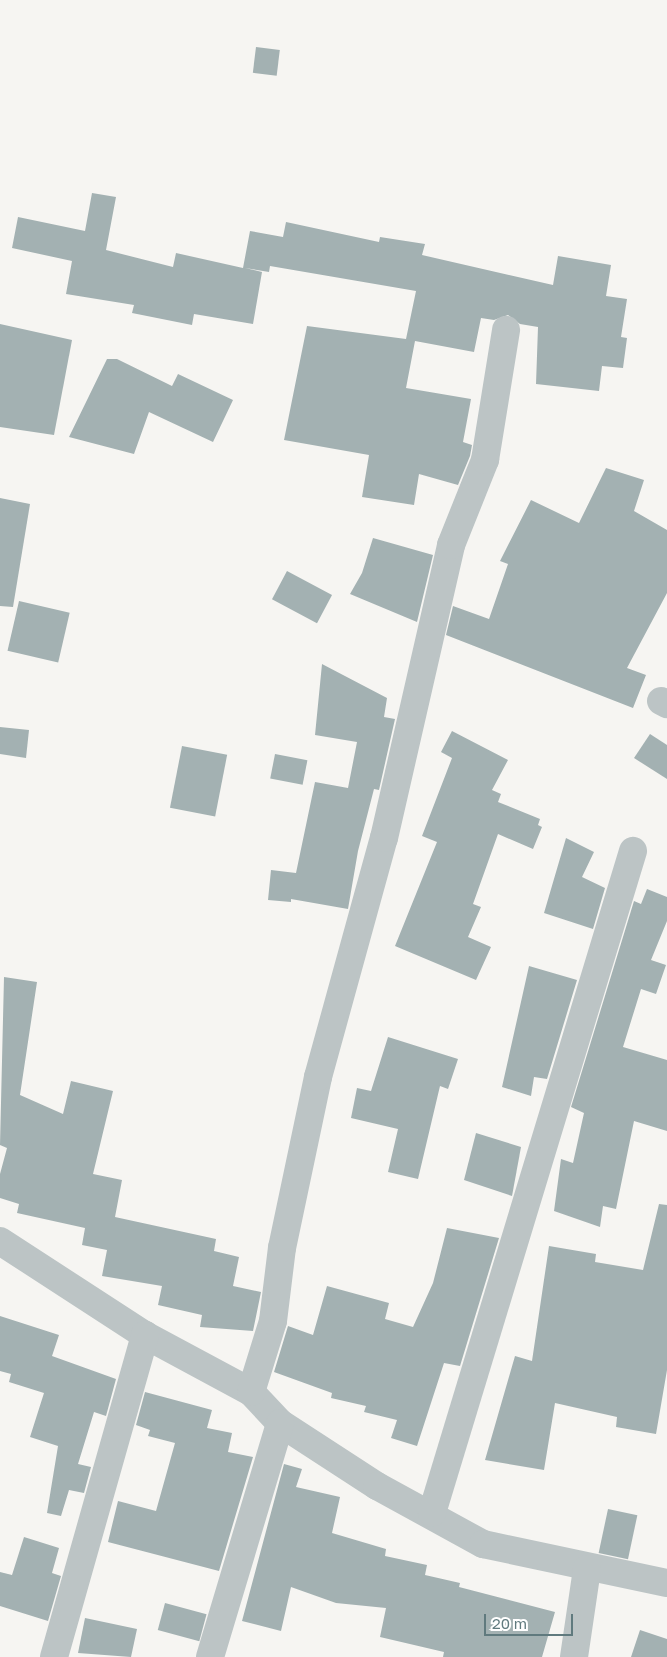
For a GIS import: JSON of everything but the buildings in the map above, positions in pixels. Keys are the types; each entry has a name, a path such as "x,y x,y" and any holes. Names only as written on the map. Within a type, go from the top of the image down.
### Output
{"street":[{"path":"251,1392 273,1321 282,1248 318,1077 384,838 451,545 485,460 506,330"},
{"path":"432,1514 633,851"},
{"path":"0,1241 145,1335 251,1392 280,1423 377,1486 432,1514 483,1544 587,1570 667,1583"},
{"path":"54,1657 145,1335"},
{"path":"210,1657 280,1423"},
{"path":"574,1657 587,1570"}]}
